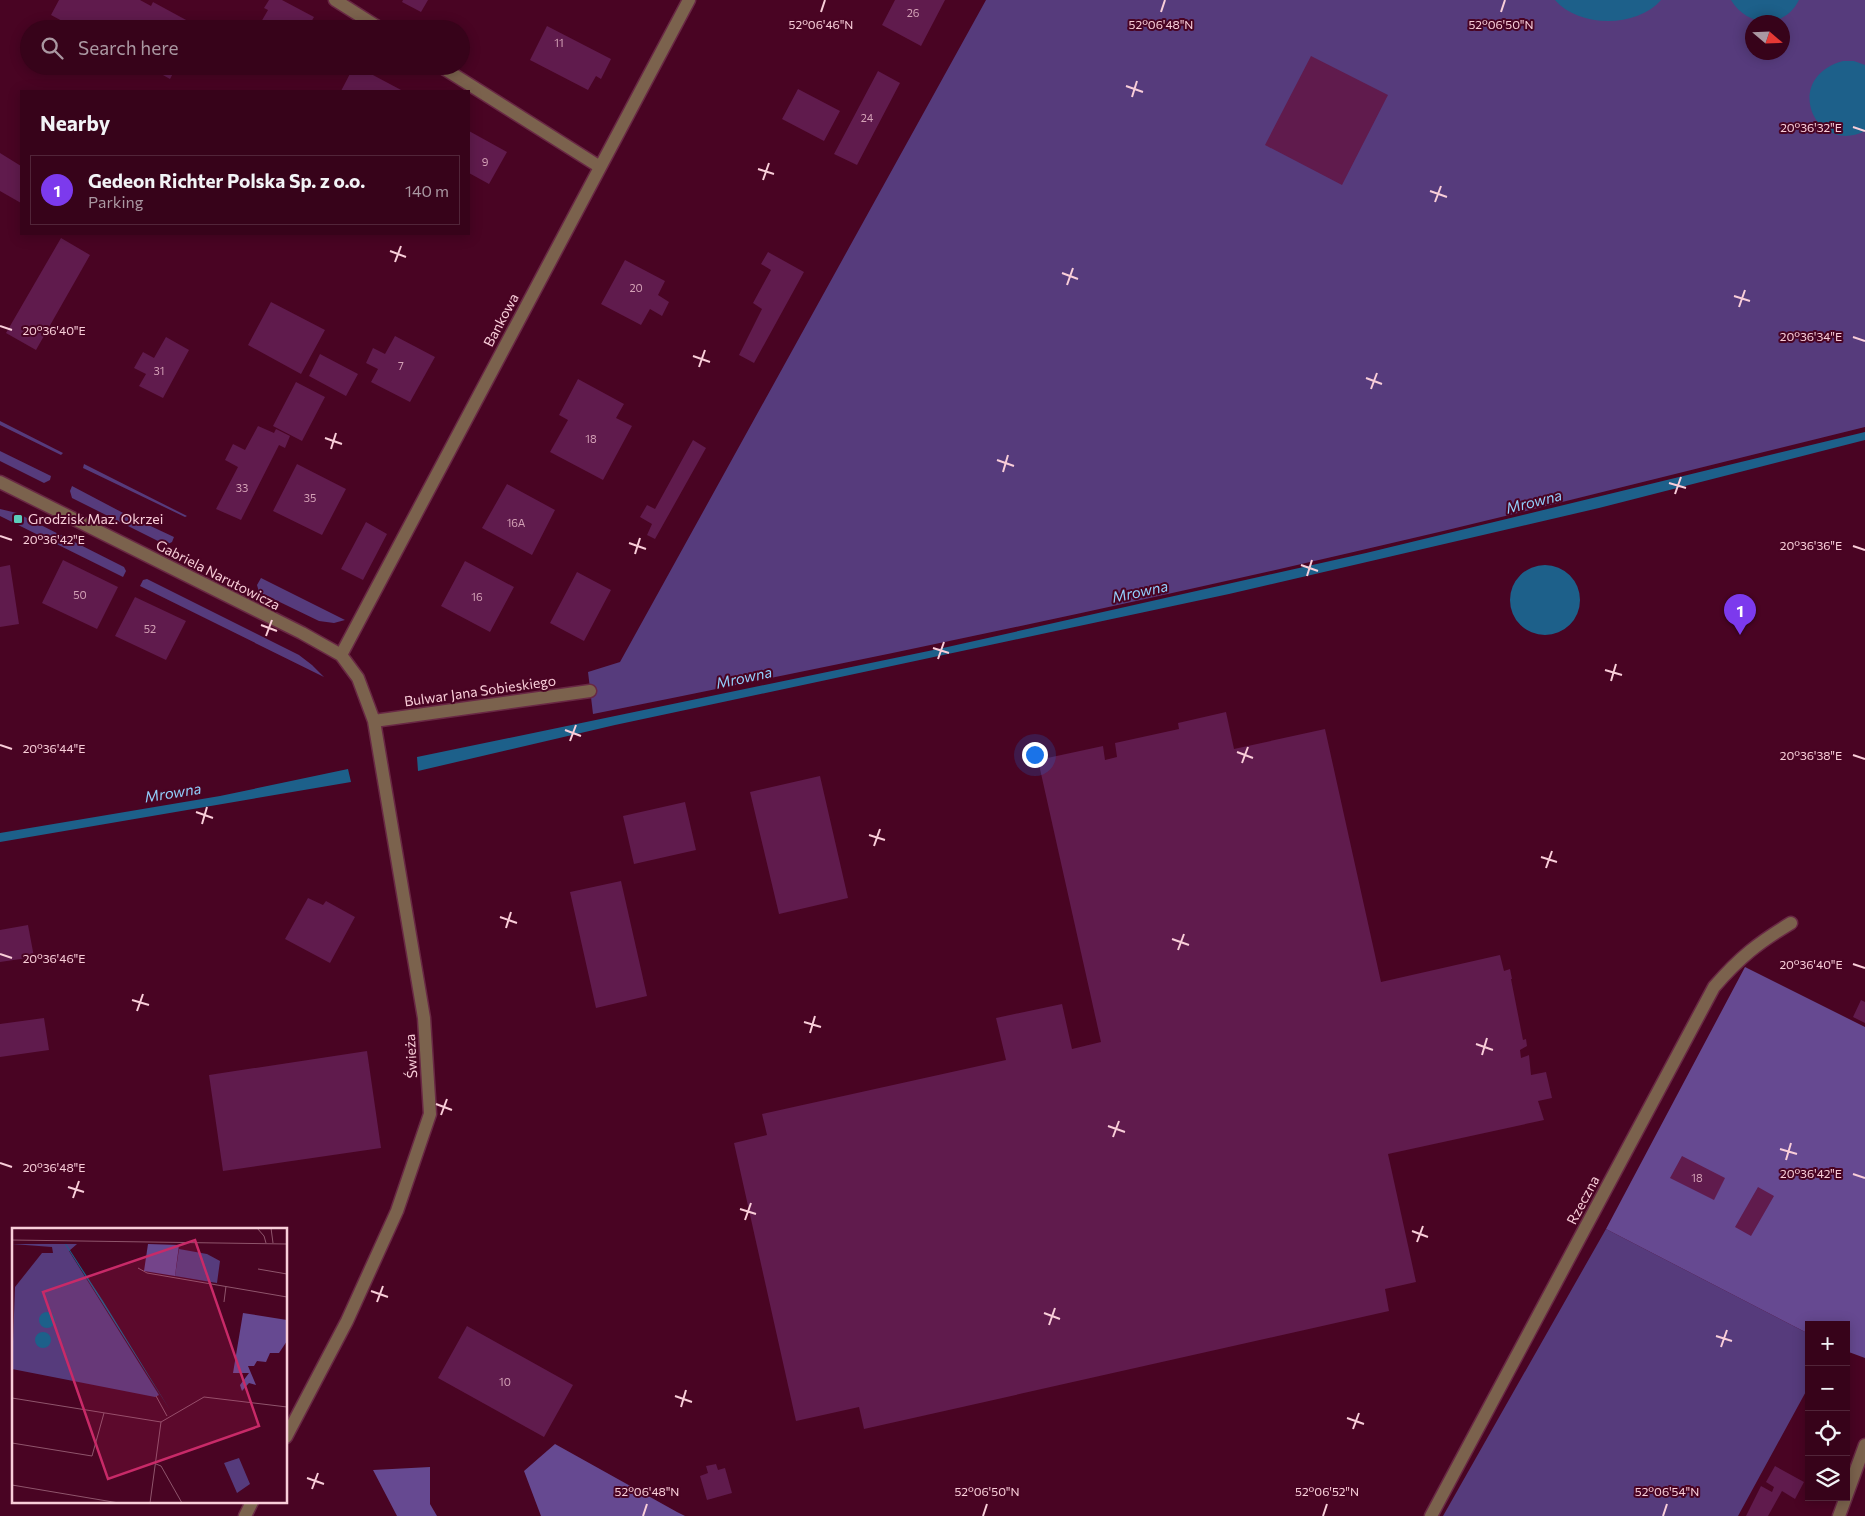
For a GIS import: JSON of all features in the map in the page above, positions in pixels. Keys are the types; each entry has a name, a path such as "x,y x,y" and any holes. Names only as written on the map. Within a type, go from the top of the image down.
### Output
{"street":[{"path":"335,0 367,20"},
{"name":"Bankowa","path":"341,655 690,0"},
{"path":"454,75 600,167"},
{"name":"Gabriela Narutowicza","path":"0,482 302,633 341,655"},
{"name":"Świeża","path":"288,1434 347,1321 397,1211 430,1114 424,1018 374,721 358,678 341,655"},
{"name":"Bulwar Jana Sobieskiego","path":"374,721 590,691"},
{"name":"Rzeczna","path":"1431,1516 1714,987 1736,961 1762,940 1791,923"},
{"path":"1850,1486 1865,1445"},
{"path":"1839,1516 1845,1501"},
{"path":"245,1516 251,1504"}],"shaded area":[{"path":"986,0 1865,0 1865,427 1492,519 1228,581 911,649 593,714 588,672 620,662"},
{"path":"0,421 63,453 61,455 0,425"},
{"path":"0,451 51,476 50,480 44,483 0,461"},
{"path":"84,464 187,516 185,517 83,468"},
{"path":"72,486 174,537 172,542 166,545 72,498 70,491"},
{"path":"0,509 17,513 124,567 126,571 123,577 0,516"},
{"path":"261,578 345,620 334,623 319,621 259,592 257,585"},
{"path":"147,579 299,655 324,677 140,586 143,580"},
{"path":"1745,967 1865,1027 1865,1358 1850,1352 1850,1321 1805,1321 1805,1332 1606,1229"},
{"path":"1606,1229 1805,1332 1805,1393 1738,1516 1443,1516"},
{"path":"555,1444 685,1516 541,1516 524,1471"},
{"path":"430,1467 430,1504 437,1516 397,1516 373,1470"}],"water":[{"path":"1555,0 1661,0 1651,9 1638,16 1608,21 1578,16 1565,9"},
{"path":"1731,0 1799,0 1792,10 1785,15 1745,15"},
{"path":"1843,61 1854,61 1865,65 1865,131 1847,136 1832,133 1820,124 1812,112 1810,97 1813,83 1824,70"},
{"path":"1865,432 1865,440 1599,508 1229,594 615,725 418,771 417,757 943,648 1366,553"},
{"path":"1552,565 1565,571 1574,580 1578,586 1580,600 1578,614 1570,625 1559,633 1538,635 1531,633 1520,625 1512,614 1510,593 1512,586 1520,575 1531,567"},
{"path":"348,769 351,782 0,842 0,833 220,796"}],"building":[{"path":"59,0 140,0 151,6 153,2 186,20 60,20 51,15"},
{"path":"269,0 282,0 314,17 312,20 262,20 268,10 264,8"},
{"path":"403,0 428,0 421,12 402,2"},
{"path":"895,0 945,0 921,46 882,25"},
{"path":"547,26 611,59 601,79 596,76 588,90 530,60"},
{"path":"1311,56 1388,95 1342,185 1265,145"},
{"path":"878,71 900,83 857,165 834,154"},
{"path":"163,75 172,75 170,79"},
{"path":"349,75 373,75 401,90 342,90"},
{"path":"798,89 840,111 824,141 782,119"},
{"path":"470,132 507,152 489,184 470,174"},
{"path":"0,153 20,165 20,202 0,191"},
{"path":"61,238 90,255 36,350 6,333"},
{"path":"768,252 804,272 754,363 739,355 762,309 753,303 771,270 761,264"},
{"path":"625,260 665,281 658,295 669,302 662,316 650,309 641,325 601,304"},
{"path":"271,302 325,330 301,374 248,345"},
{"path":"395,336 435,357 410,402 371,382 378,369 366,363 373,348 385,354"},
{"path":"166,337 189,350 163,398 139,386 146,374 134,368 143,352 154,358"},
{"path":"320,354 358,374 346,396 309,376"},
{"path":"578,379 624,404 616,418 632,426 603,480 550,452 568,420 559,415"},
{"path":"296,382 325,397 302,441 273,426"},
{"path":"258,426 274,433 276,429 290,436 285,448 279,445 241,520 216,509 238,467 225,460 233,444 245,450"},
{"path":"693,440 706,448 655,539 647,535 652,524 640,517 647,505 655,509"},
{"path":"297,464 346,489 322,535 273,511"},
{"path":"507,484 555,510 532,555 482,528"},
{"path":"366,522 387,534 363,580 341,569"},
{"path":"63,560 118,587 97,629 42,603"},
{"path":"465,561 514,587 490,632 441,606"},
{"path":"10,565 19,624 0,627 0,567"},
{"path":"577,572 611,590 584,641 550,623"},
{"path":"135,597 186,621 166,660 115,636"},
{"path":"1226,712 1234,749 1325,729 1381,982 1500,955 1504,971 1510,969 1523,1040 1526,1039 1527,1046 1520,1050 1521,1058 1529,1055 1531,1075 1546,1072 1552,1098 1538,1101 1544,1120 1388,1154 1416,1282 1385,1289 1389,1311 864,1429 859,1407 796,1421 734,1143 767,1135 762,1114 1006,1060 996,1018 1062,1004 1072,1049 1101,1042 1038,760 1103,746 1105,760 1117,757 1115,743 1179,729 1178,723"},
{"path":"820,776 848,898 779,914 750,792"},
{"path":"685,802 696,850 634,864 623,816"},
{"path":"621,881 647,996 596,1008 570,892"},
{"path":"308,898 323,905 326,901 355,917 330,963 285,939"},
{"path":"28,925 34,957 0,962 0,930"},
{"path":"1861,1000 1865,1002 1865,1023 1853,1017"},
{"path":"44,1018 49,1050 0,1057 0,1024"},
{"path":"367,1051 381,1148 223,1171 209,1075"},
{"path":"1682,1156 1725,1178 1714,1200 1670,1178"},
{"path":"1758,1187 1774,1196 1751,1236 1735,1227"},
{"path":"467,1326 573,1385 544,1437 438,1378"},
{"path":"716,1464 718,1470 725,1468 732,1493 707,1500 700,1476 708,1473 706,1466"},
{"path":"1775,1466 1804,1482 1795,1499 1782,1491 1768,1516 1746,1516 1761,1486 1772,1492 1774,1487 1766,1482"}],"place":[{"name":"Grodzisk Maz. Okrzei","path":"18,519"},
{"name":"Gedeon Richter Polska Sp. z o.o.","path":"1740,635"}],"water label":[{"name":"Mrowna","path":"1534,502"},
{"name":"Mrowna","path":"1140,592"},
{"name":"Mrowna","path":"744,678"},
{"name":"Mrowna","path":"173,793"}]}
